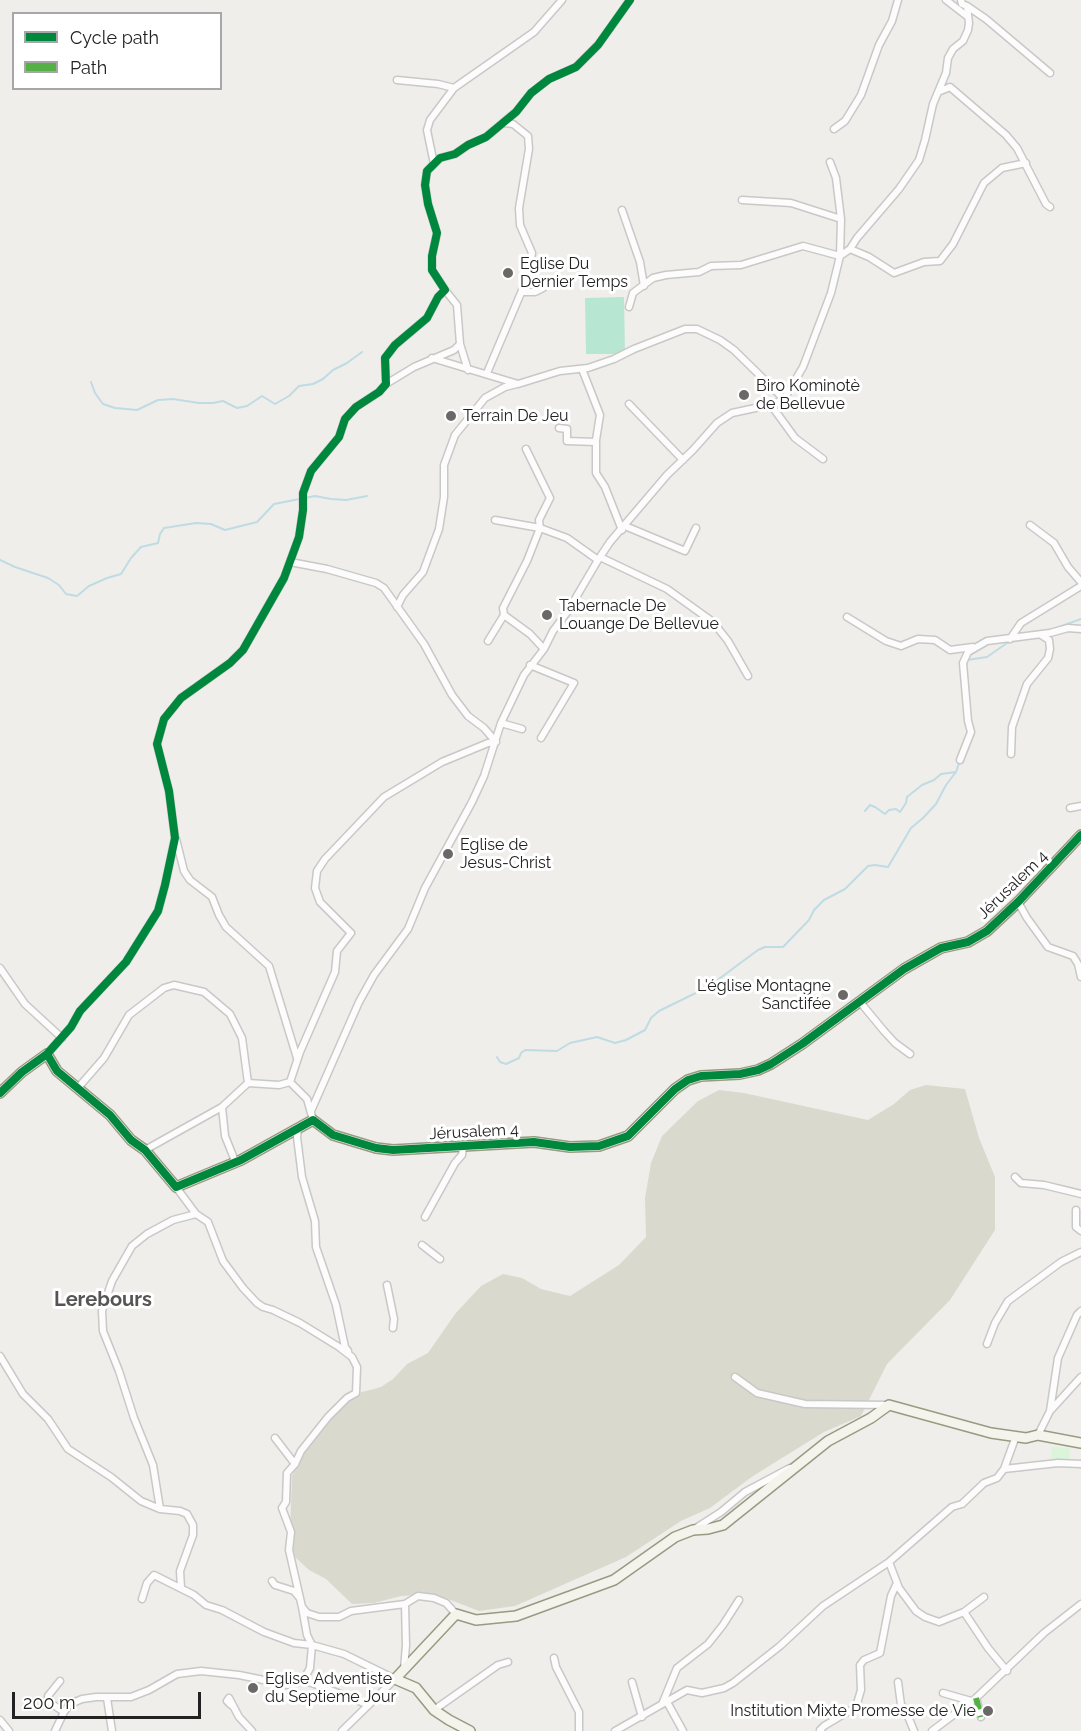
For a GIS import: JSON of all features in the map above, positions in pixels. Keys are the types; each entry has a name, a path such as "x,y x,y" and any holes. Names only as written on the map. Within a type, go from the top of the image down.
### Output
{"street":[{"path":"434,164 427,130 430,120 454,88 534,32 562,0"},
{"path":"468,370 460,344 458,305 432,270 432,256 437,233 428,204 425,185 427,171 440,158 455,154 486,137 516,112 531,93 549,79 576,67 598,45 630,0"},
{"path":"834,129 845,121 861,95 879,45 892,21 898,0"},
{"path":"946,0 968,17"},
{"path":"961,0 962,4 986,19 1050,73"},
{"path":"840,256 850,249 856,238 899,189 919,160 933,104 946,73 948,58 953,48 963,41 968,30 967,6"},
{"path":"397,80 454,88"},
{"path":"937,92 950,87 1006,135 1017,148 1046,204 1050,207"},
{"path":"487,373 529,274 532,253 520,225 519,208 529,149 528,136 513,124 504,123"},
{"path":"176,1187 235,1161 298,1129 312,1115 359,1002 374,975 408,928 429,880 479,786 501,723 530,665 544,649 599,558 668,474 717,423 732,413 771,405 784,399 803,367 820,324 831,293 840,256 841,219 836,178 830,162"},
{"path":"850,249 894,273 924,262 940,261 953,244 984,183 1002,168 1026,164"},
{"path":"742,200 795,204 841,219"},
{"path":"622,210 640,262 644,286"},
{"path":"629,307 633,293 653,278 666,274 699,272 711,266 741,265 803,246 840,256"},
{"path":"522,292 535,292 543,288"},
{"path":"386,384 385,358 395,345 427,318 438,297 445,290"},
{"path":"397,607 403,595 423,572 439,529 444,497 444,465 454,435 485,399 506,387 614,359 685,328 697,329 734,350 784,399"},
{"path":"0,1093 22,1072 47,1054 62,1038 80,1011 126,962 158,910 175,838 169,791 157,744 164,719 181,699 230,663 243,650 284,579 301,524 303,493 311,471 339,437 345,419 356,407 379,392 386,384 432,358 454,350 460,344"},
{"path":"432,358 518,384"},
{"path":"582,369 600,415 596,442 596,473 624,528 685,551 696,528"},
{"path":"629,404 683,460"},
{"path":"771,405 795,438 823,459"},
{"path":"559,428 567,429 567,441 596,442"},
{"path":"488,641 504,615 503,608 527,561 540,528 539,520 550,498 526,449"},
{"path":"495,520 540,528 567,538 599,558 667,589 706,617 728,641 748,676"},
{"path":"1030,525 1054,543 1068,567 1081,582"},
{"path":"290,562 327,569 376,583 384,588 424,644 452,695 468,716 484,728 496,742"},
{"path":"1010,639 1022,623 1081,586"},
{"path":"504,615 530,634 544,649"},
{"path":"847,617 886,641 901,646 918,639 934,640 950,650 974,647"},
{"path":"960,760 971,732 963,663 968,652 987,641 1068,628 1081,629"},
{"path":"1011,754 1012,727 1027,684 1048,658 1049,640 1040,634"},
{"path":"530,665 574,683 541,738"},
{"path":"501,723 522,729"},
{"path":"290,1082 297,1058 335,972 337,951 351,933 320,902 315,888 317,871 384,796 442,762 488,743 496,742"},
{"path":"1070,808 1081,806"},
{"name":"Jérusalem 4","path":"312,1115 333,1135 376,1148 393,1150 534,1142 570,1147 599,1146 616,1141 628,1136 675,1089 688,1080 701,1076 740,1074 758,1070 802,1044 904,969 941,948 968,942 987,931 1018,902 1081,835"},
{"path":"175,838 178,842 184,871 190,880 212,897 226,927 269,966 297,1058"},
{"path":"1018,902 1048,947 1073,956 1078,964 1081,977"},
{"path":"0,969 26,1004 62,1038"},
{"path":"77,1089 104,1058 129,1015 164,988 174,985 204,992 230,1014 242,1038 248,1083"},
{"path":"860,1002 884,1031 910,1054"},
{"path":"47,1054 57,1071 110,1115 131,1140 145,1150 196,1214 208,1222 223,1261 257,1303 300,1323 352,1357"},
{"path":"290,1082 307,1098 312,1115"},
{"path":"145,1150 222,1107 248,1083 279,1085 290,1082"},
{"path":"222,1107 225,1136 235,1161"},
{"path":"298,1129 302,1177 315,1221 316,1247 336,1305 345,1347 357,1367 356,1393 347,1398 328,1417 287,1473 286,1502 282,1508 291,1532 289,1550 307,1635 312,1645 310,1668 303,1681"},
{"path":"425,1217 454,1162 462,1155 463,1147"},
{"path":"1015,1177 1022,1183 1044,1185 1081,1194"},
{"path":"1076,1210 1076,1227 1081,1231"},
{"path":"160,1509 153,1465 103,1331 102,1311 112,1281 132,1246 147,1234 173,1220 196,1214"},
{"path":"422,1245 440,1259"},
{"path":"987,1344 995,1323 1008,1301 1061,1262 1081,1252"},
{"path":"387,1285 394,1319 393,1328"},
{"path":"1038,1435 1050,1410 1058,1358 1077,1315 1081,1311"},
{"path":"1,1362 23,1394 48,1419 68,1449 141,1501 160,1509 187,1514 194,1526 190,1545 180,1571 181,1588"},
{"path":"735,1377 757,1393 805,1404 890,1405 972,1429 1026,1438 1038,1435 1081,1443"},
{"path":"1050,1410 1081,1377"},
{"path":"302,1607 319,1617 339,1617 351,1611 405,1604 418,1596 435,1598 446,1603 456,1614 476,1620 516,1616 614,1580 675,1537 693,1530 723,1525 828,1441 890,1405"},
{"path":"615,1731 687,1690 702,1693 733,1683 780,1646 823,1606 889,1562 952,1507 962,1504 984,1484 997,1478 1004,1469 1016,1437"},
{"path":"275,1438 295,1464"},
{"path":"1004,1469 1058,1463 1081,1464"},
{"path":"889,1562 897,1583 916,1611 930,1621 939,1622 964,1612 984,1598"},
{"path":"142,1599 147,1583 154,1575 181,1588 206,1605 222,1610 264,1632 294,1643 312,1645 344,1654 416,1688 434,1710 470,1731"},
{"path":"272,1581 280,1588 294,1591 300,1599"},
{"path":"820,1731 856,1707 861,1690 860,1665 864,1660 880,1653 891,1596 897,1583"},
{"path":"665,1702 677,1668 708,1644 739,1600"},
{"path":"404,1669 405,1604"},
{"path":"932,1731 974,1700 1007,1671 1044,1633 1081,1604"},
{"path":"964,1612 988,1648 1007,1671"},
{"path":"342,1731 456,1614"},
{"path":"554,1658 556,1667 579,1712 579,1731"},
{"path":"434,1710 498,1665 508,1662"},
{"path":"55,1731 70,1704 82,1699 131,1697 177,1674 201,1671 239,1675 288,1685 303,1681 369,1705"},
{"path":"60,1682 48,1696 50,1702 64,1712"},
{"path":"898,1682 901,1705 914,1731"},
{"path":"631,1686 642,1717"},
{"path":"943,1693 974,1700"},
{"path":"107,1698 112,1731"},
{"path":"231,1705 227,1701 229,1698 239,1717 252,1731"},
{"path":"974,1700 981,1717"},
{"path":"665,1702 683,1731"},
{"path":"0,1720 9,1731"}],"shaded area":[{"path":"926,1085 965,1089 979,1138 995,1177 995,1230 950,1300 887,1364 861,1416 824,1432 753,1476 710,1508 681,1521 626,1557 515,1606 479,1611 435,1594 401,1596 374,1603 352,1604 326,1579 309,1570 295,1557 290,1533 292,1476 308,1445 329,1415 355,1394 381,1387 393,1379 407,1364 428,1353 455,1314 481,1286 503,1274 522,1278 541,1289 570,1296 619,1265 646,1237 645,1198 651,1163 662,1136 698,1101 719,1090 744,1093 868,1120 894,1104 910,1090"}],"green space":[{"path":"624,297 625,354 586,354 585,298"},
{"path":"1052,1447 1070,1448 1069,1460 1051,1460"}],"waterway":[{"path":"91,382 103,404 115,408 137,410 158,400 173,399 199,403 223,401 237,408 247,406 262,396 275,404 289,396 299,386 313,384 323,379 362,352"},
{"path":"0,560 48,578 59,585 66,594 77,596 89,586 121,574 141,547 158,543 164,528 196,523 211,524 225,530 257,522 274,504 315,496 346,500 367,496"},
{"path":"1048,631 1081,619"},
{"path":"967,660 987,657 1007,643 1020,640"},
{"path":"497,1057 500,1062 506,1064 519,1058 525,1050 557,1051 570,1043 597,1037 615,1043 626,1040 645,1030 651,1018 659,1011 708,987 758,950 765,947 783,947 809,920 814,910 824,900 845,889 868,866 888,867 911,828 936,804 956,772 960,760"},
{"path":"865,811 870,805 885,814 889,810 896,809 900,812 907,797 922,785 941,774 956,772"}],"marked path":[{"path":"976,1698 981,1717"}],"cycle path":[{"path":"47,1054 71,1027 80,1011 126,962 158,911 175,838 169,791 157,744 164,719 181,698 230,663 243,650 284,578 299,537 303,493 311,471 339,437 345,419 356,407 379,392 386,384 385,358 395,345 427,318 438,297 445,290 432,270 432,256 437,233 428,204 425,185 427,171 440,158 455,154 486,137 516,112 531,93 549,79 576,67 598,45 630,0"},
{"path":"0,1093 22,1072 47,1054 57,1071 110,1115 131,1140 145,1150 176,1187 241,1160 313,1120 333,1135 376,1148 393,1150 534,1142 570,1147 599,1146 628,1136 675,1089 688,1080 701,1076 740,1074 771,1064 904,969 941,948 968,942 987,931 1018,902 1081,835"}],"place":[{"name":"Eglise Du Dernier Temps","path":"508,273"},
{"name":"Biro Kominotè de Bellevue","path":"744,395"},
{"name":"Terrain De Jeu","path":"451,416"},
{"name":"Tabernacle De Louange De Bellevue","path":"547,615"},
{"name":"Eglise de Jesus-Christ","path":"448,854"},
{"name":"L'église Montagne Sanctifée","path":"843,995"},
{"name":"Eglise Adventiste du Septieme Jour","path":"253,1688"},
{"name":"Institution Mixte Promesse de Vie","path":"988,1711"}],"district":[{"name":"Lerebours","path":"103,1300"}]}
